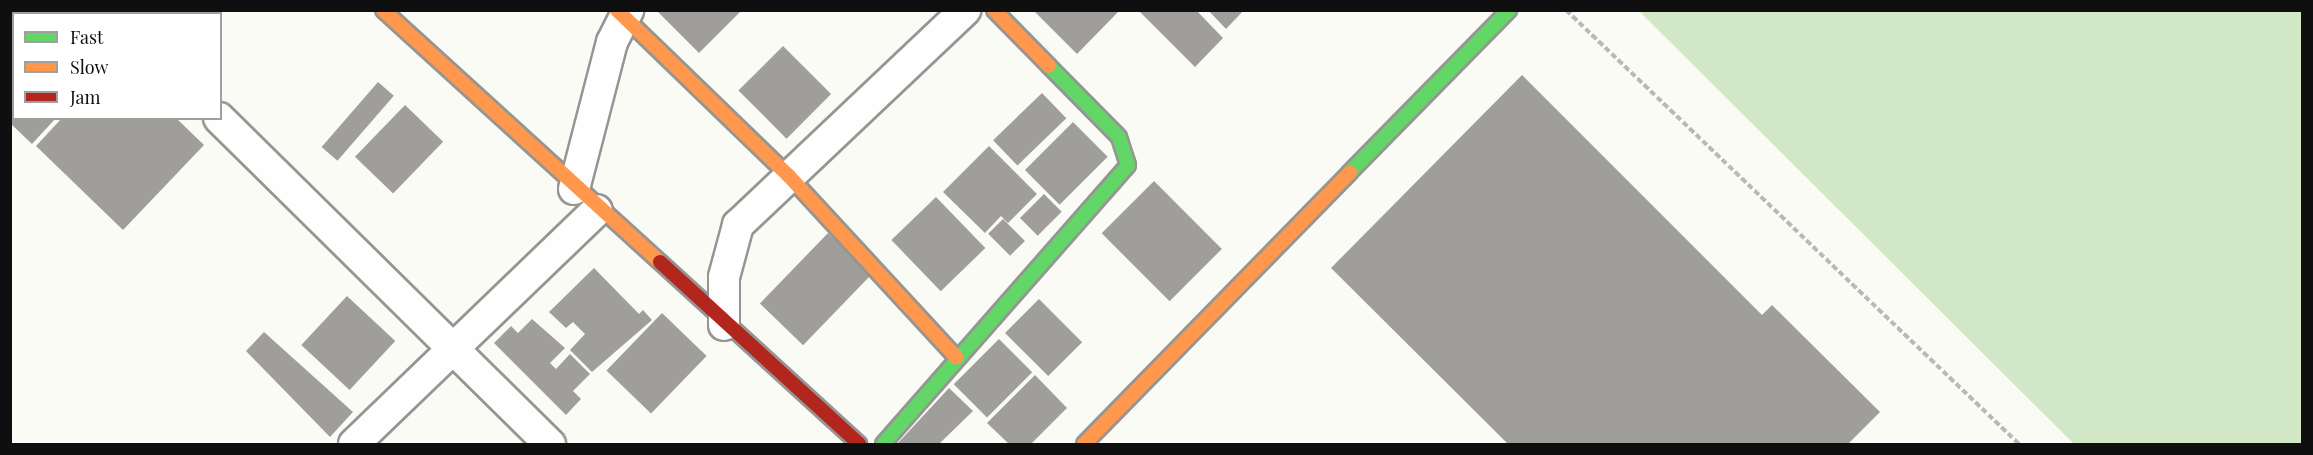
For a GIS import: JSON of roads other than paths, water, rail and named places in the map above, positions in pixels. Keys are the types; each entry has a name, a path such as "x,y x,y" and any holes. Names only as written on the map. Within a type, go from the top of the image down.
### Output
{"street":[{"path":"383,10 597,210 859,444"},
{"path":"724,325 724,277 738,225 788,175 965,10"},
{"path":"884,444 956,357 1128,165 1119,138 994,10"},
{"path":"1084,444 1509,10"},
{"path":"574,189 622,12 788,175 956,357"},
{"path":"221,120 453,345 550,444"},
{"path":"354,444 453,345 597,210"}]}
